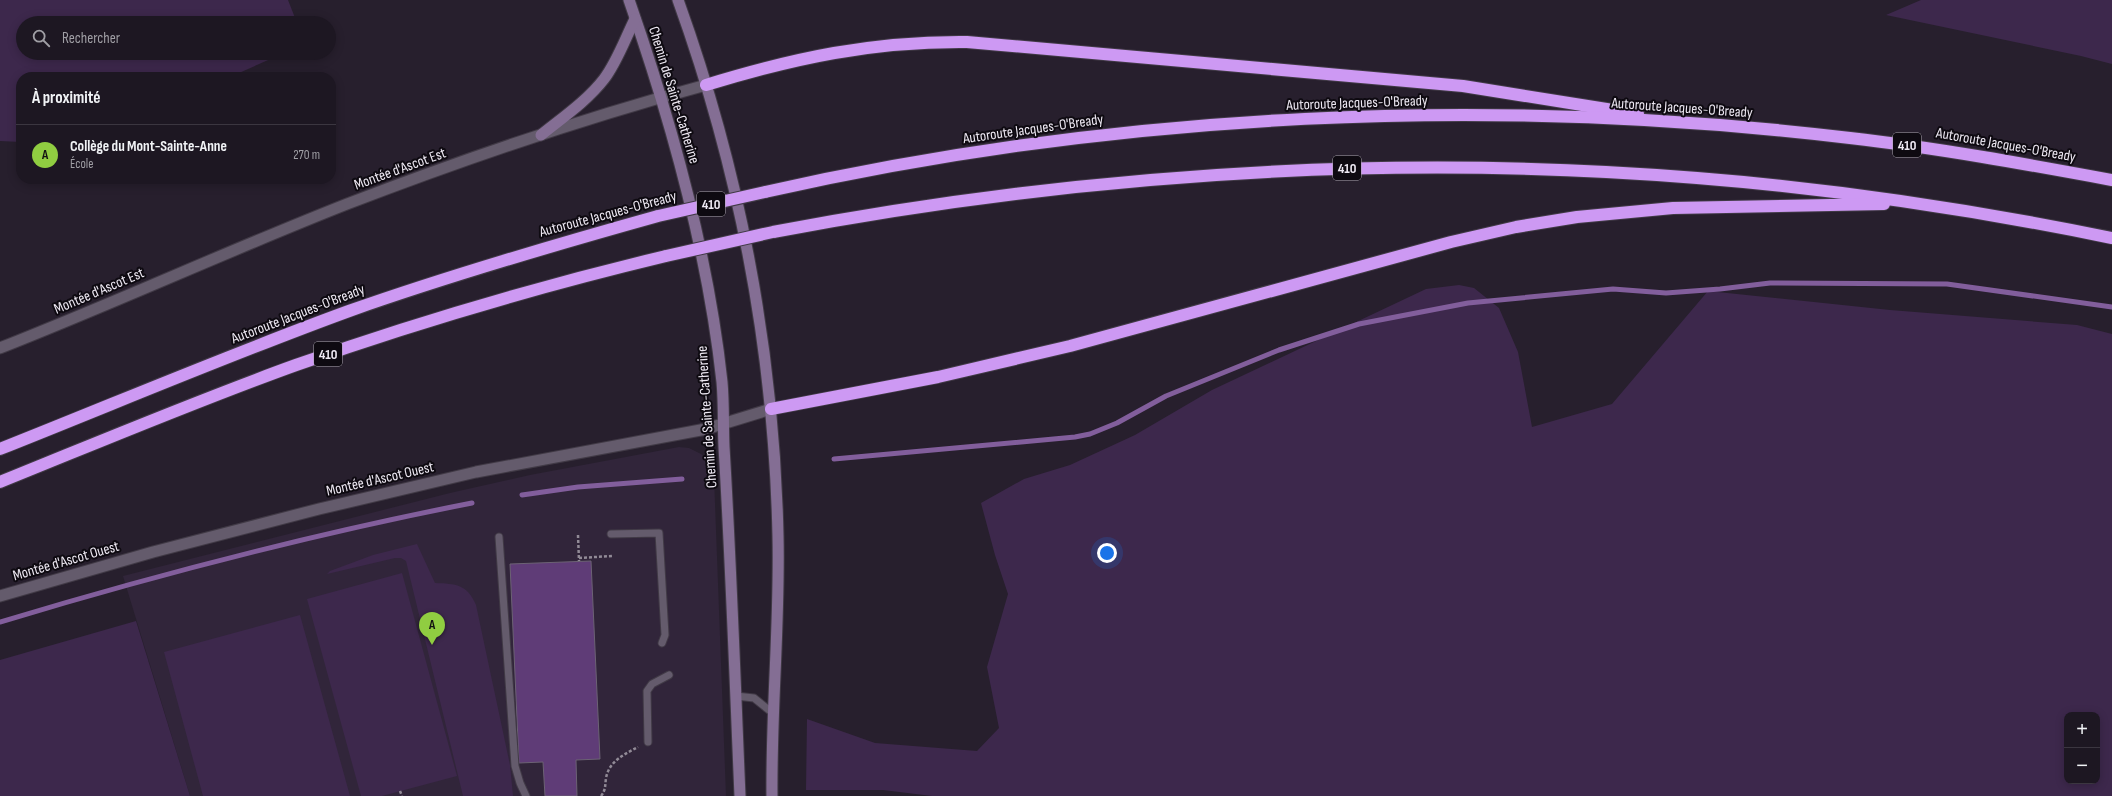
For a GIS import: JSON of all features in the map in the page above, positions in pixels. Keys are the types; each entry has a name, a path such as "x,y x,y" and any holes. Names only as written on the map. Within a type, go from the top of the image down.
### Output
{"highway":[{"path":"706,85 797,60 844,50 916,42 967,42 1463,86 1701,124"},
{"name":"Autoroute Jacques-O'Bready","path":"0,449 221,360 361,307 509,258 658,216 863,171 983,152 1088,138 1216,125 1340,118 1448,116 1561,117 1701,124 1817,134 2003,160 2112,180"},
{"name":"410","path":"0,482 199,402 369,340 493,301 666,256 774,232 944,203 1076,186 1195,175 1340,168 1490,168 1646,174 1794,187 1922,203 2112,238"},
{"path":"771,409 931,378 1056,349 1451,242 1554,220 1673,208 1922,203"}],"main road":[{"name":"Chemin de Sainte-Catherine","path":"629,0 661,97 688,198 708,291 722,384 730,539 740,796"},
{"path":"678,0 706,85 722,140 747,247 762,338 771,409 775,459 778,553 772,796"},
{"path":"541,135 602,81 612,67 636,20"}],"street":[{"name":"Montée d'Ascot Est","path":"0,348 347,204 541,135 661,97 706,85"},
{"name":"Montée d'Ascot Ouest","path":"0,596 190,542 326,507 462,475 579,451 699,430 771,409"}],"lane":[{"path":"611,534 659,532 665,636 662,643"},
{"path":"499,537 515,766 526,796"},
{"path":"648,742 647,691 652,684 669,675"},
{"path":"736,696 754,698 774,714"}],"path":[{"path":"578,535 579,559 612,556"},
{"path":"601,796 606,786 607,773 611,765 632,751"},
{"path":"400,791 402,796"}],"shaded area":[{"path":"0,0 288,0 294,16 16,16 16,60 268,60 241,72 16,72 16,142 0,141"},
{"path":"1921,0 2112,0 2112,64 2081,56 1886,15"},
{"path":"1459,285 1474,288 1499,308 1518,352 1532,427 1612,404 1708,291 1890,310 2077,325 2112,334 2112,796 932,796 883,790 806,790 807,719 875,743 977,751 999,728 987,667 1008,594 995,555 981,503 1024,479 1070,465 1135,435 1212,390 1426,289"},
{"path":"679,447 689,448 701,454 709,462 714,477 726,796 190,796 123,576 450,493 530,475"},
{"path":"417,544 435,583 460,586 469,593 476,605 510,765 513,796 463,796 406,561 401,558 395,558 327,574 330,571 373,555"},
{"path":"402,573 457,776 382,796 361,796 307,599"},
{"path":"300,615 350,796 203,796 164,652"},
{"path":"136,621 190,796 0,796 0,660"}],"building":[{"path":"591,561 600,759 576,760 577,796 545,796 543,762 519,763 510,564"}],"waterway":[{"path":"834,459 1075,437 1090,434 1117,423 1166,396 1279,350 1359,324 1468,303 1613,289 1666,293 1770,283 1947,284 2112,307"},
{"path":"522,495 578,487 682,479"},
{"path":"0,622 235,556 353,528 472,503"}],"place":[{"name":"Collège du Mont-Sainte-Anne","path":"432,645"}]}
